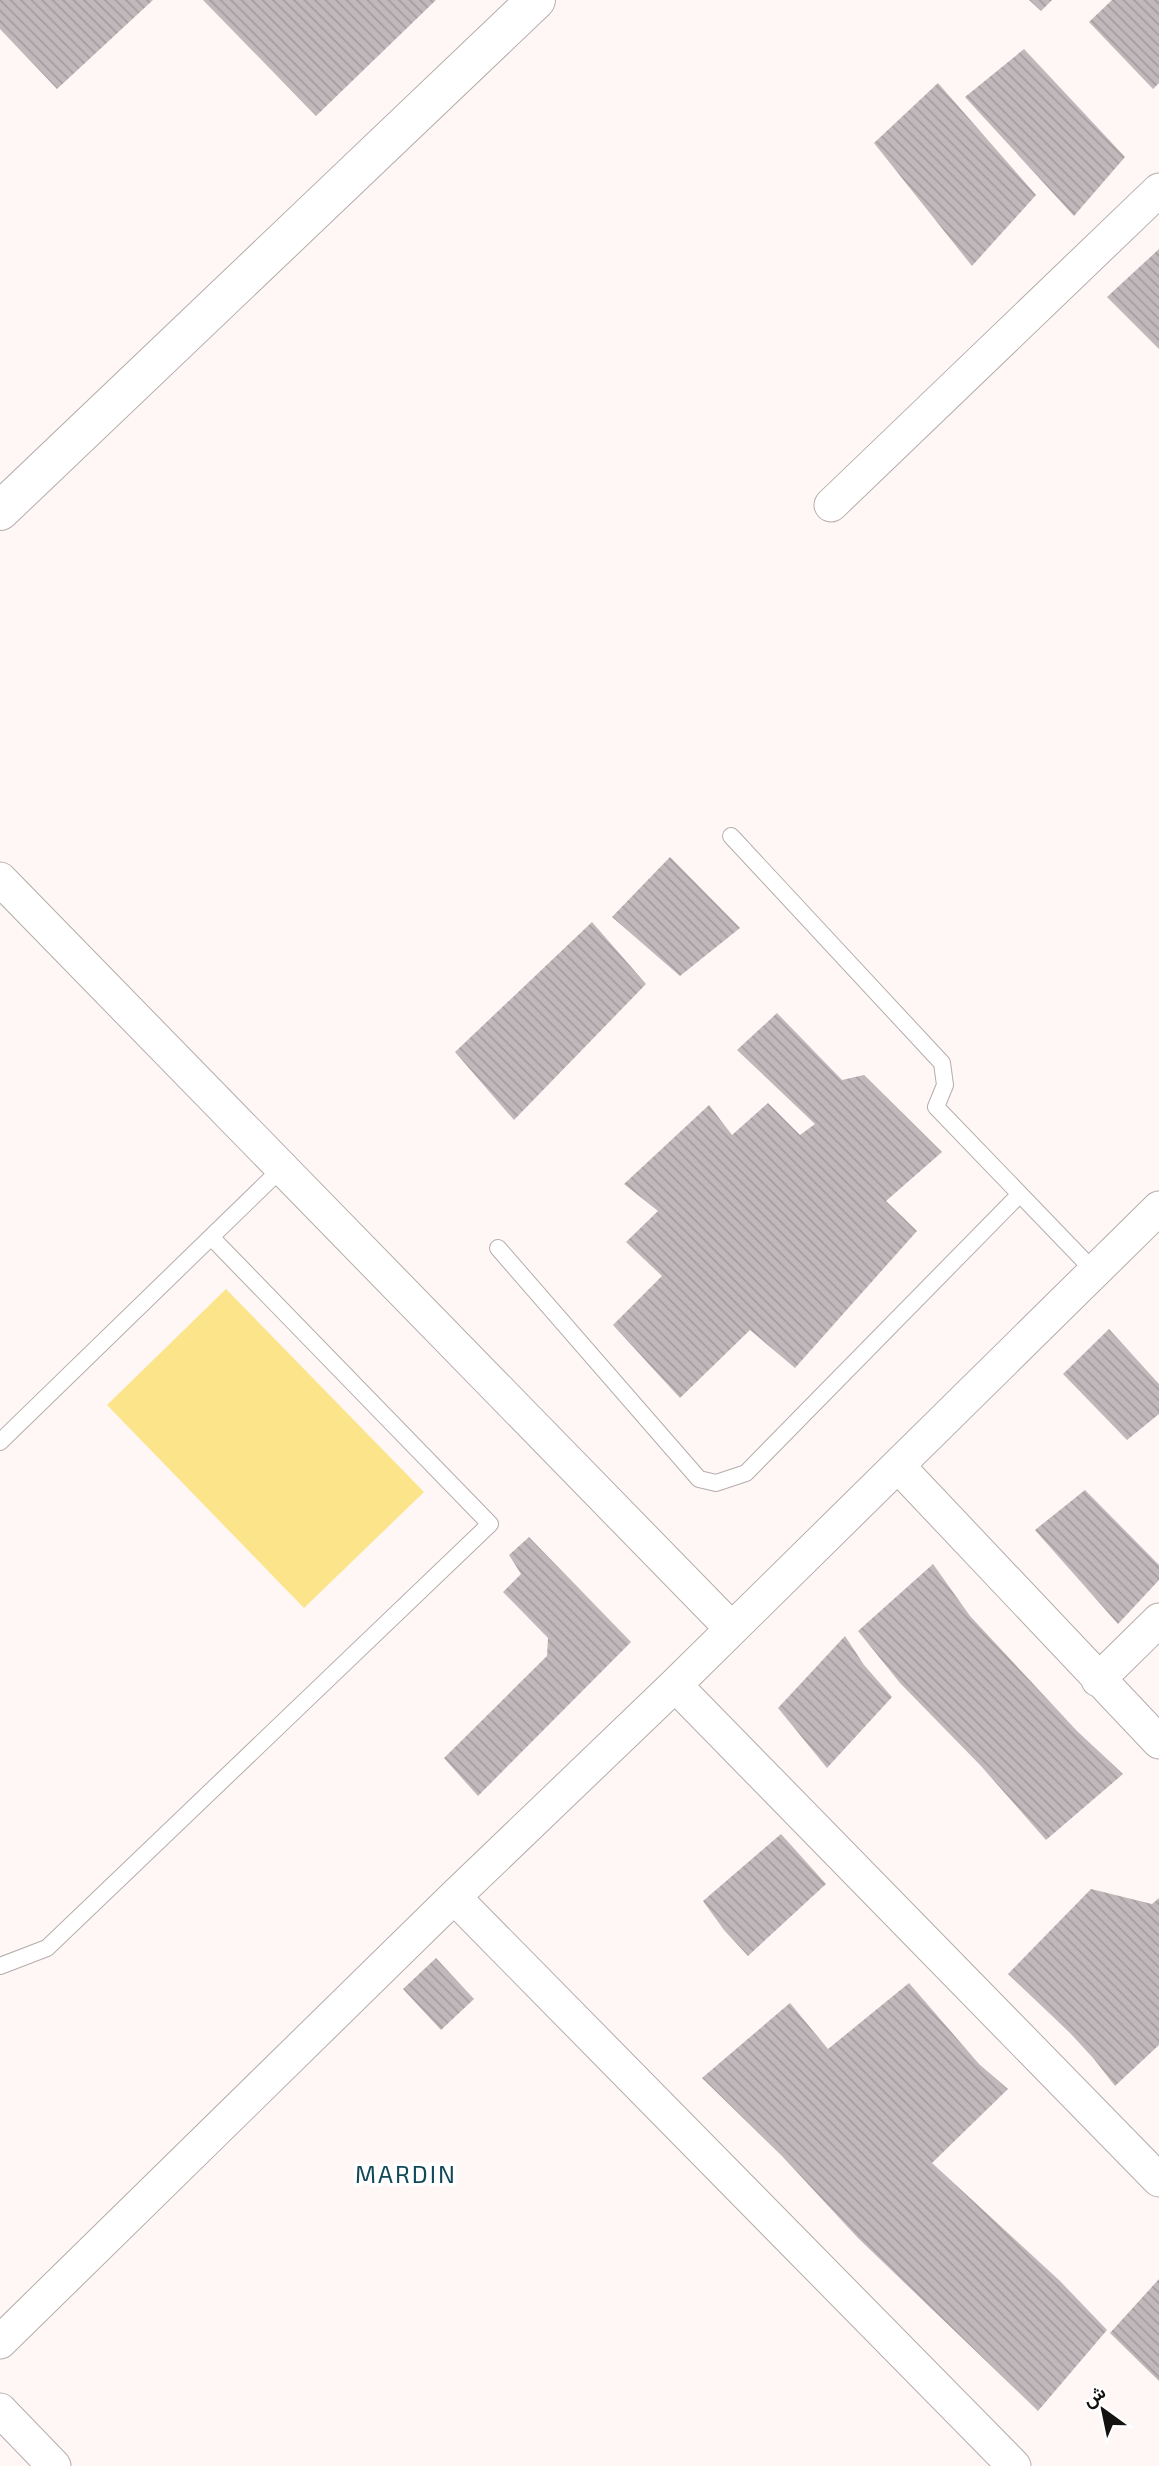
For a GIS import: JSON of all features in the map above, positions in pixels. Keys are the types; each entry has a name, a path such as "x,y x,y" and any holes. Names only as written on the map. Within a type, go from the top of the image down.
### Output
{"street":[{"path":"0,511 536,0"},
{"path":"831,505 1159,190"},
{"path":"0,879 732,1629"},
{"path":"0,2342 454,1897 675,1685 1159,1208"},
{"path":"898,1466 1159,1742"},
{"path":"1098,1680 1159,1620"},
{"path":"675,1685 1159,2180"},
{"path":"454,1897 1014,2466"},
{"path":"0,2410 54,2466"}],"lane":[{"path":"731,836 942,1063 945,1085 936,1107 1094,1271"},
{"path":"0,1443 281,1169"},
{"path":"498,1248 699,1479 716,1483 746,1472 1019,1195"},
{"path":"0,1966 47,1948 490,1524 212,1238"}],"shaded area":[{"path":"226,1289 424,1492 304,1608 107,1405"}],"building":[{"path":"0,0 153,0 57,89 0,29"},
{"path":"203,0 436,0 316,116"},
{"path":"1029,0 1052,0 1041,11"},
{"path":"1112,0 1159,0 1159,83 1153,89 1089,22"},
{"path":"1024,49 1125,157 1074,216 965,97"},
{"path":"938,83 1036,195 972,266 874,143"},
{"path":"1159,249 1159,349 1107,297"},
{"path":"670,857 740,928 680,976 612,917"},
{"path":"592,922 646,984 514,1120 455,1052"},
{"path":"777,1013 842,1080 864,1075 942,1152 886,1201 917,1231 795,1368 750,1330 680,1398 613,1325 662,1276 626,1242 658,1211 624,1184 709,1105 732,1135 768,1103 800,1135 815,1124 737,1050"},
{"path":"1109,1329 1159,1384 1159,1414 1127,1440 1063,1374"},
{"path":"1085,1490 1159,1565 1159,1580 1118,1624 1035,1530"},
{"path":"529,1537 631,1642 478,1796 444,1758 547,1656 548,1638 503,1592 521,1574 509,1555"},
{"path":"933,1564 970,1616 1077,1731 1123,1774 1046,1840 981,1766 900,1683 858,1631"},
{"path":"845,1636 864,1665 892,1697 827,1768 778,1708"},
{"path":"781,1834 826,1884 748,1956 724,1930 703,1901"},
{"path":"1091,1889 1152,1904 1159,1898 1159,2045 1115,2086 1070,2033 1008,1974"},
{"path":"436,1958 474,1999 441,2030 403,1989"},
{"path":"909,1983 979,2064 1008,2089 932,2163 1060,2281 1107,2330 1038,2411 858,2238 782,2156 702,2078 790,2003 828,2049"},
{"path":"1159,2279 1159,2381 1110,2333"}],"district":[{"name":"MARDIN","path":"406,2173"}]}
